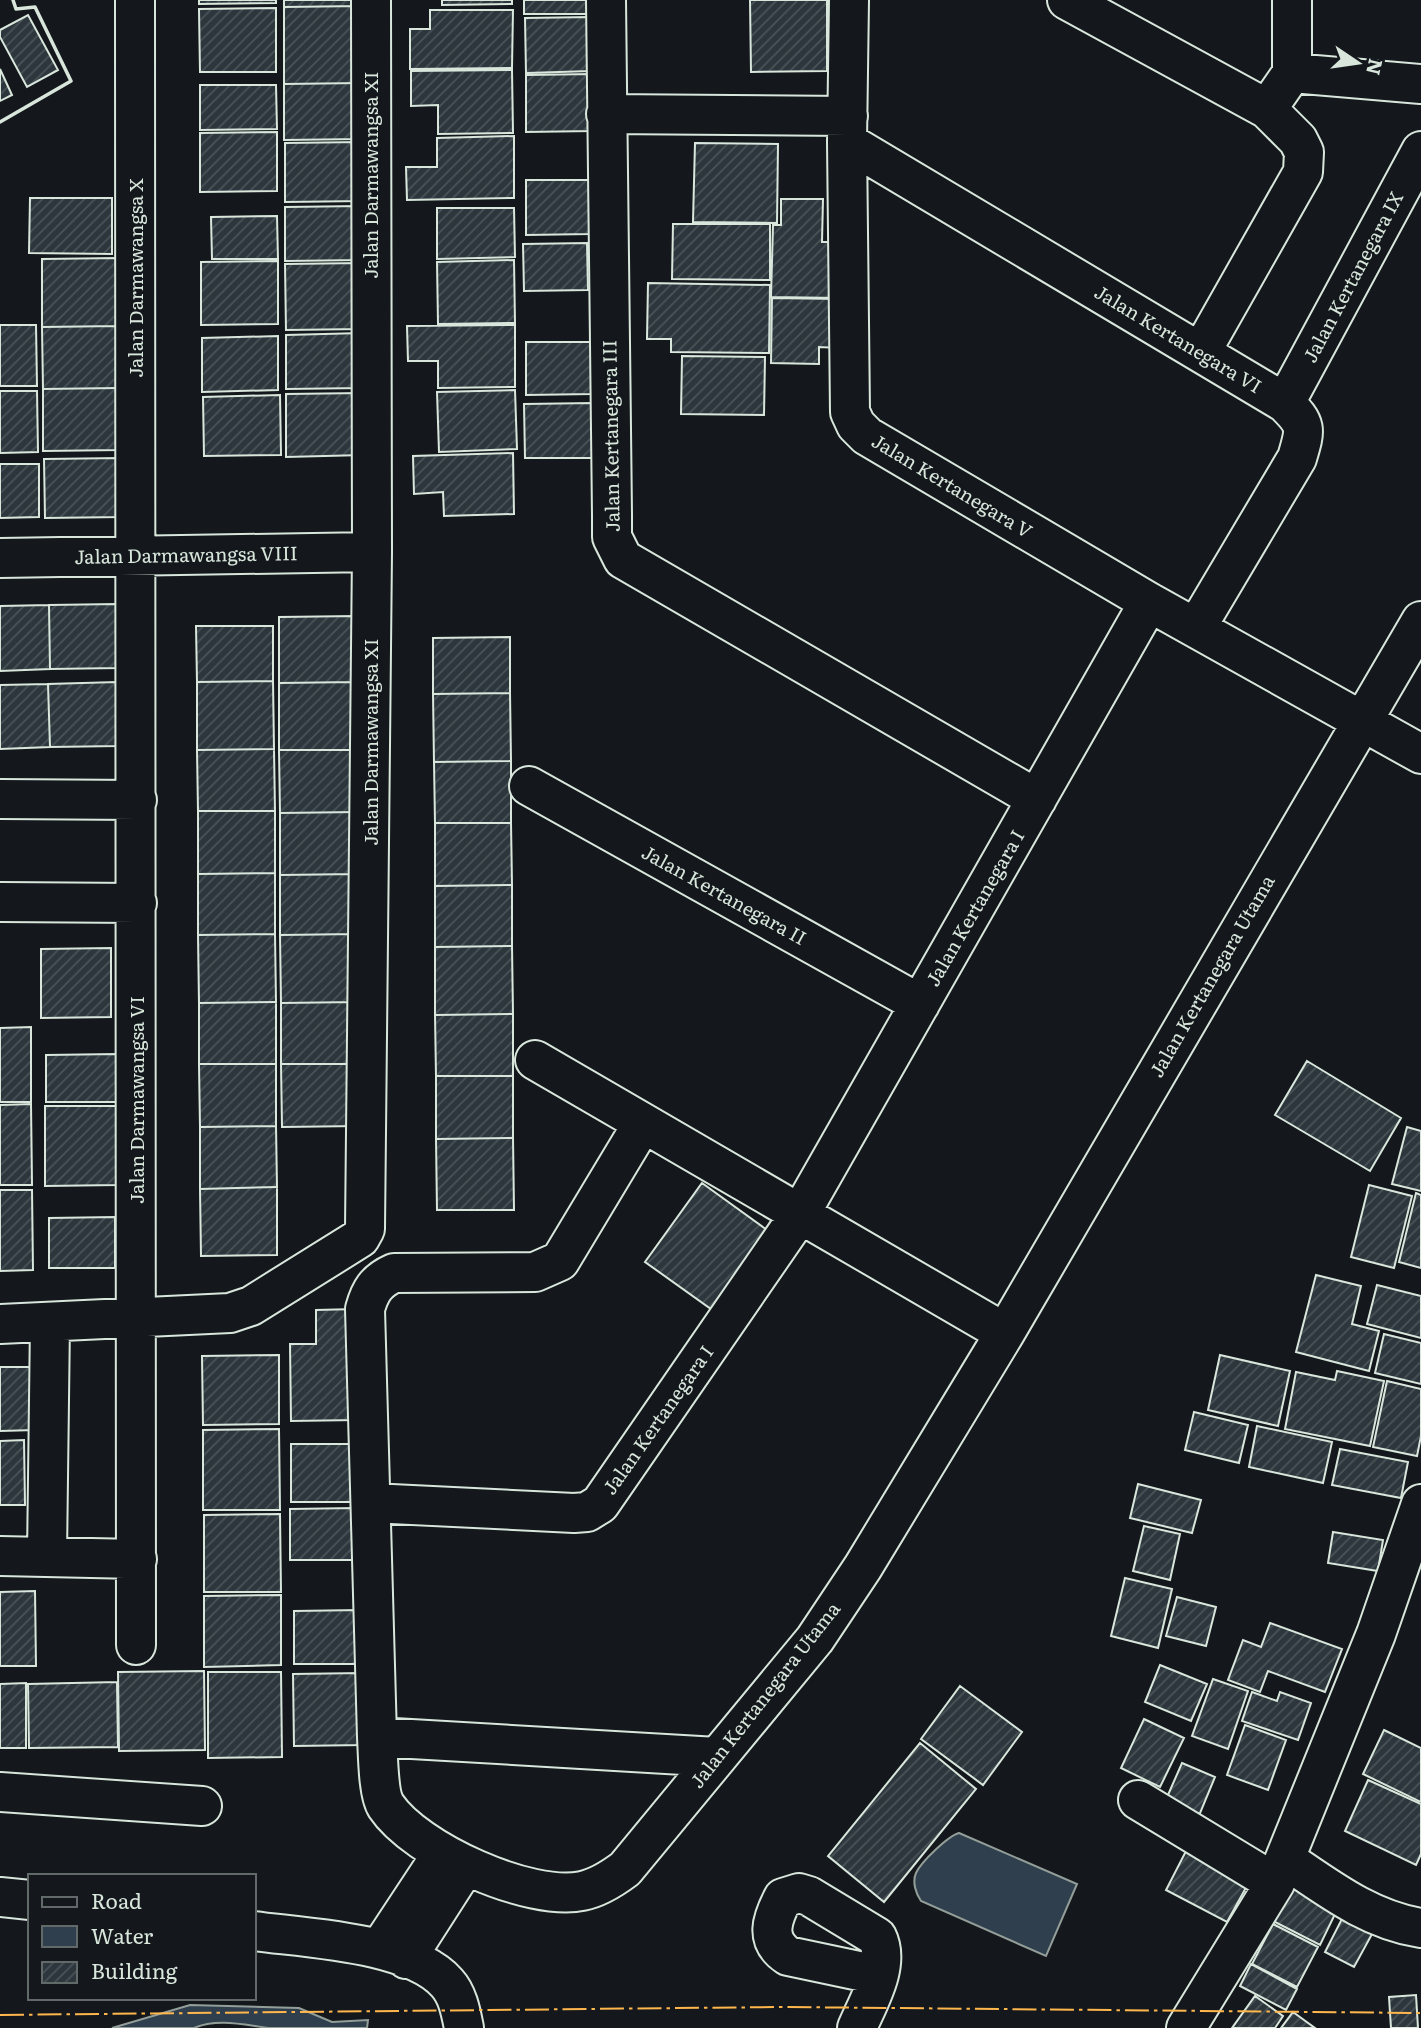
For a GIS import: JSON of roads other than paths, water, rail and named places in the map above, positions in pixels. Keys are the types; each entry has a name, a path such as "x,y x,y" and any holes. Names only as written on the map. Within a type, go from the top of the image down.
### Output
{"street":[{"name":"Jalan Darmawangsa X","path":"135,0 137,556"},
{"name":"Jalan Darmawangsa XI","path":"0,1324 136,1320 230,1313 251,1306 360,1238 365,1228 372,552 370,0"},
{"name":"Jalan Kertanegara III","path":"606,0 612,526 617,550 623,559 1037,799"},
{"name":"Jalan Kertanegara V","path":"849,0 847,129 850,412 856,425 867,436 1149,602 1421,754"},
{"path":"1067,0 1267,109 1298,140 1304,152 1305,164 1201,352"},
{"path":"1267,109 1293,73 1292,0"},
{"path":"1293,73 1421,84"},
{"path":"606,114 847,129"},
{"name":"Jalan Kertanegara VI","path":"847,129 1285,403 1303,420 1304,429 1297,458 1196,628"},
{"name":"Jalan Kertanegara IX","path":"1285,403 1421,151"},
{"name":"Jalan Darmawangsa VIII","path":"0,558 372,552"},
{"name":"Jalan Darmawangsa VI","path":"136,1645 137,556"},
{"name":"Jalan Kertanegara I","path":"372,1503 574,1513 587,1512 600,1504 800,1214 1149,602"},
{"name":"Jalan Kertanegara Utama","path":"377,1737 384,1803 394,1815 454,1861 551,1892 583,1891 610,1880 625,1869 815,1639 863,1567 1005,1333 1361,719 1421,621"},
{"name":"Jalan Kertanegara II","path":"529,786 920,1004"},
{"path":"0,799 137,800"},
{"path":"0,902 137,903"},
{"path":"535,1060 1005,1333"},
{"path":"643,1123 560,1261 535,1272 394,1273 380,1279 369,1293 365,1309 377,1737 717,1757"},
{"path":"47,1556 50,1322"},
{"path":"1186,2028 1280,1871 1376,1634 1421,1504"},
{"path":"0,1556 136,1559"},
{"path":"0,1792 202,1807"},
{"path":"1138,1800 1371,1914 1395,1923 1421,1928"},
{"path":"393,1954 454,1861"},
{"path":"0,1897 28,1900"},
{"path":"256,1930 393,1954 438,1974 449,1986 460,2007 464,2028"},
{"path":"857,2028 878,1975"}],"water":[{"path":"959,1833 1077,1884 1046,1956 921,1901 915,1888 916,1873 935,1850"},
{"path":"190,2005 299,2008 332,2022 368,2020 367,2028 269,2028 212,2023 194,2028 112,2028"}]}
